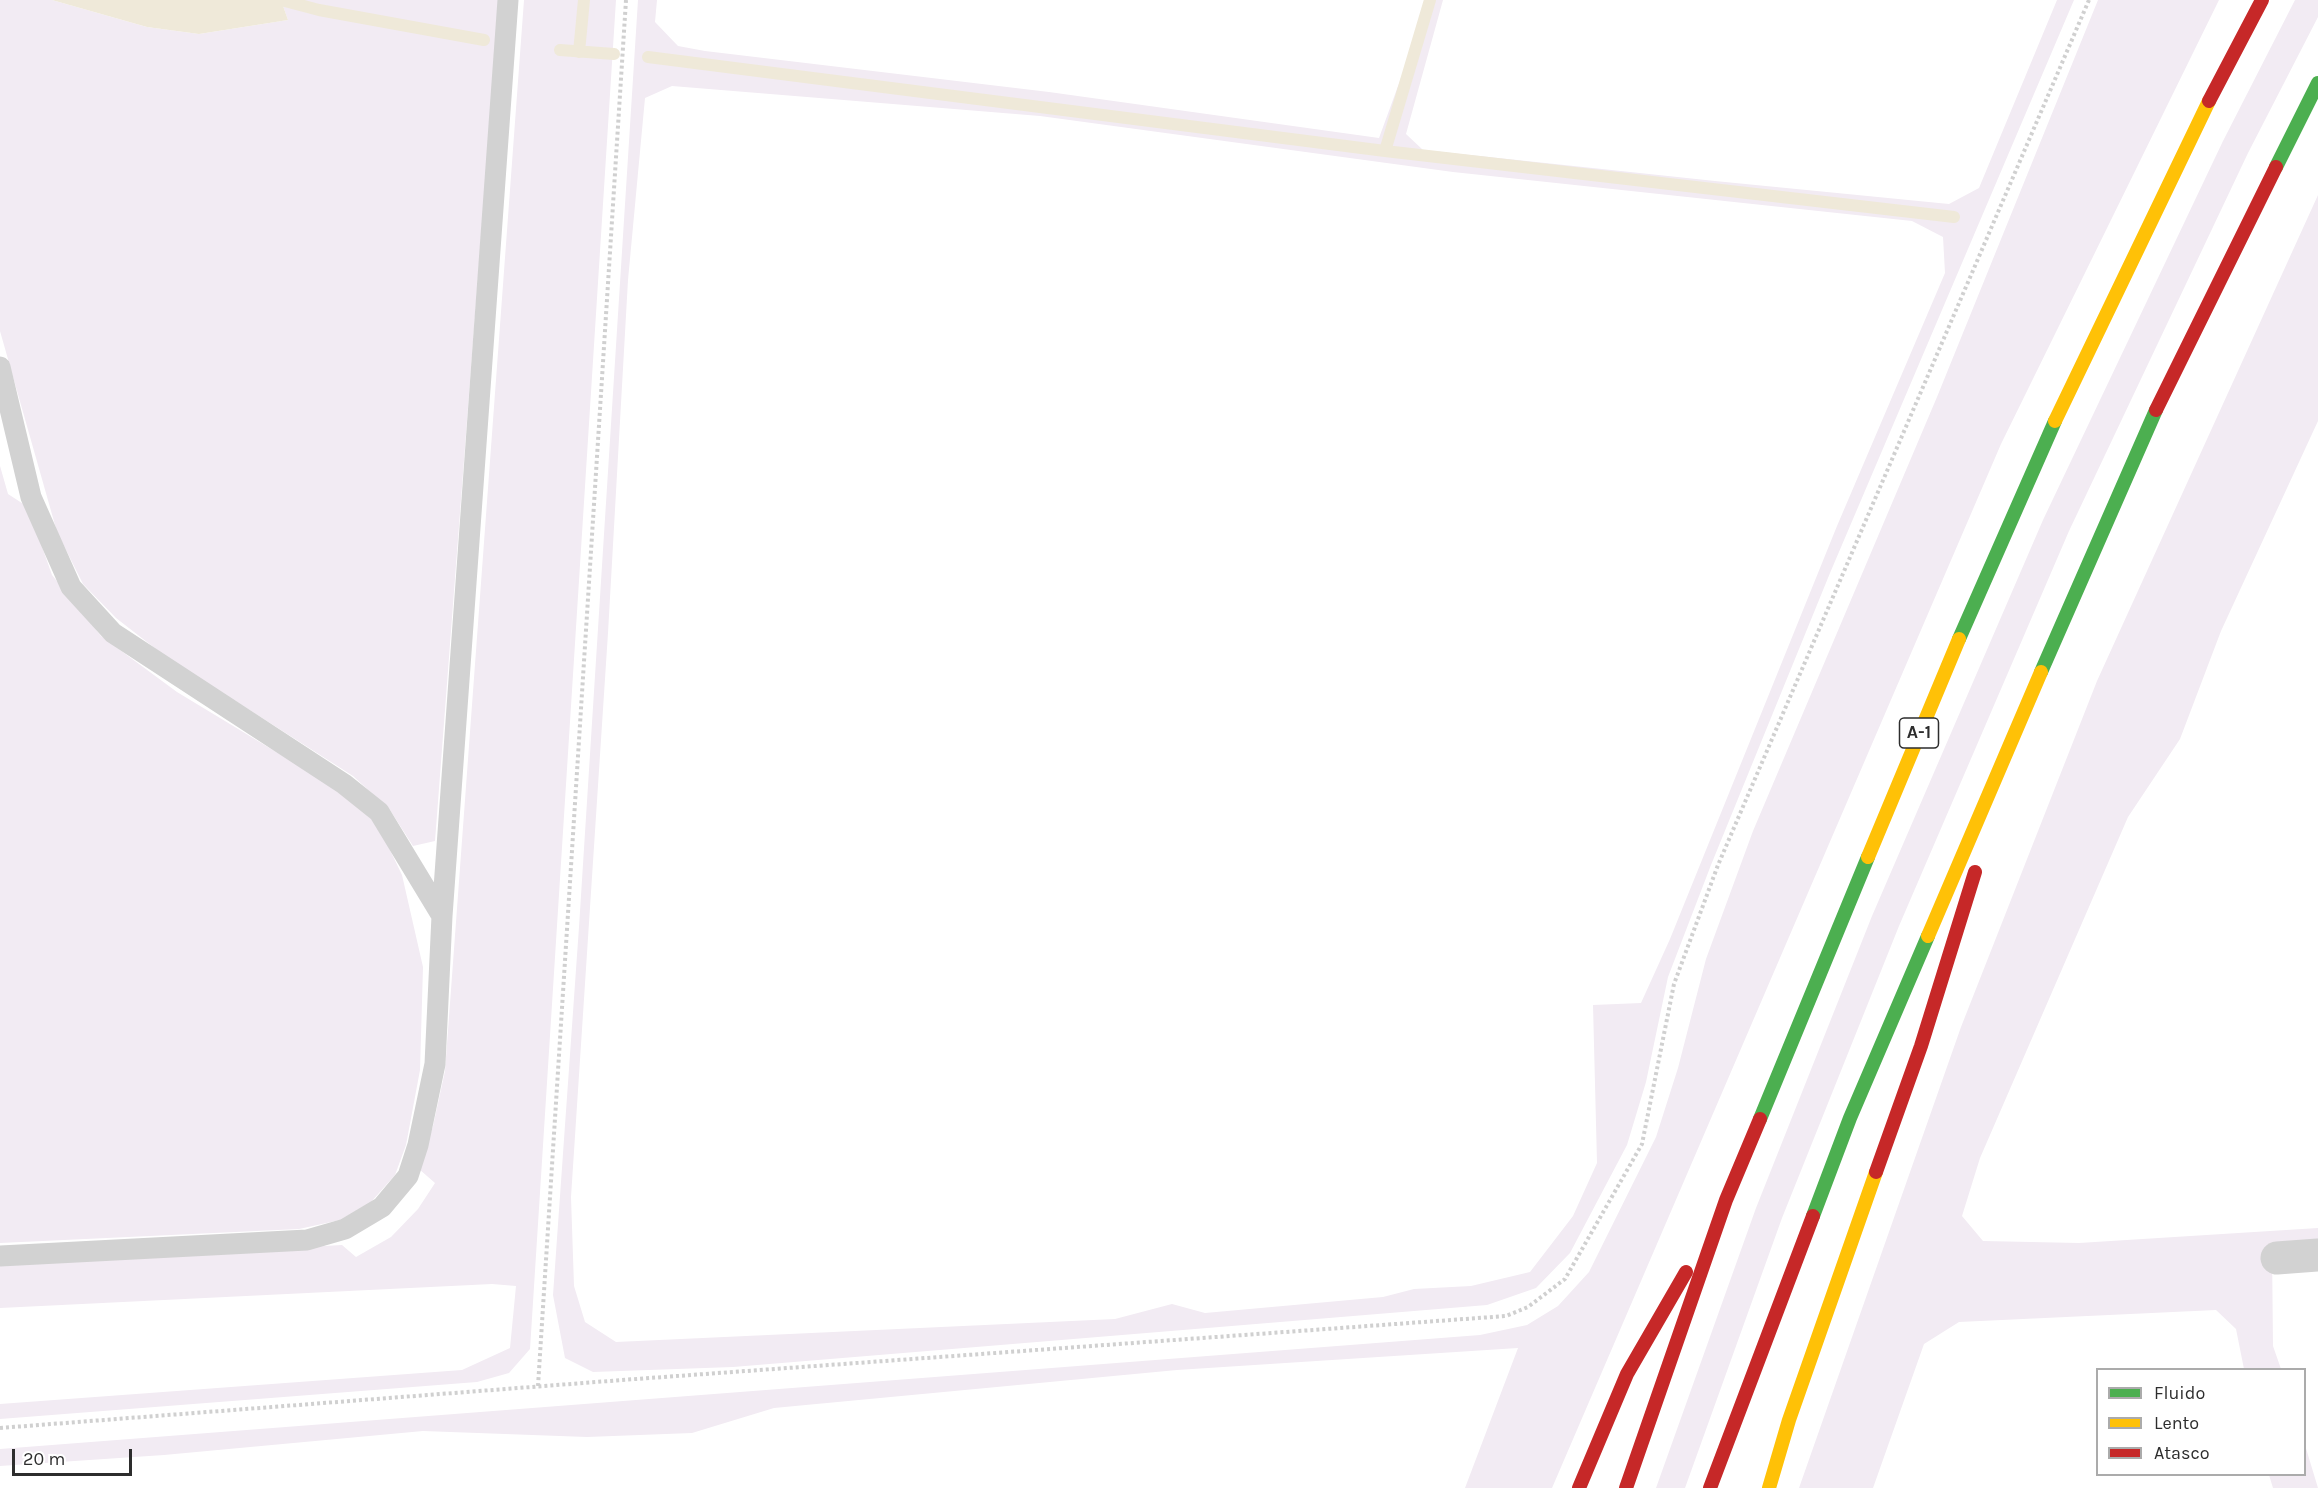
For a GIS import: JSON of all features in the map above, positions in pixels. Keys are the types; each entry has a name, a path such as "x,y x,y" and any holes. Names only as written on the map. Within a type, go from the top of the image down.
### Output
{"highway":[{"name":"A-1","path":"1626,1488 1726,1200 1941,681 2057,416 2191,135 2262,0"},
{"path":"1710,1488 1850,1118 2027,704 2150,423 2318,83"},
{"path":"1988,829 2027,704"},
{"path":"1769,1488 1789,1420 1921,1046 1978,863"},
{"path":"1579,1488 1628,1374 1726,1200"}],"street":[{"path":"2277,1258 2318,1255"}],"lane":[{"path":"0,1256 307,1240 345,1229 382,1208 408,1176 418,1145 435,1064 442,916 508,0"},
{"path":"0,367 32,497 71,587 113,633 344,784 379,813 442,916"}],"path":[{"path":"538,1386 626,0"},
{"path":"0,1428 538,1386 1506,1316 1528,1307 1565,1279 1642,1144 1674,984 1718,865 2089,0"}],"shaded area":[{"path":"0,0 52,0 147,27 199,34 288,20 281,0 499,0 435,841 413,846 390,810 353,776 165,656 116,618 83,584 57,532 0,331"},
{"path":"52,0 281,0 288,20 199,34 147,27"},
{"path":"524,0 616,0 530,1349 509,1373 477,1382 0,1419 0,1404 462,1370 510,1348 516,1286 492,1284 0,1308 0,1264 342,1245 356,1257 391,1237 418,1209 435,1183 419,1169 433,1126 445,1071"},
{"path":"638,0 657,0 655,22 678,46 1049,92 1379,138 1405,67 1425,0 1443,0 1406,134 1423,150 1949,204 1979,188 2057,0 2074,0 1830,573 1711,865 1668,977 1646,1082 1627,1145 1570,1253 1536,1288 1487,1305 733,1367 593,1372 565,1358 553,1295 579,927","holes":["672,86 1040,116 1453,172 1912,221 1943,237 1945,273 1837,526 1670,939 1641,1003 1593,1005 1597,1163 1573,1216 1530,1272 1471,1286 1414,1289 1383,1297 1205,1313 1172,1304 1115,1319 616,1342 585,1322 574,1286 571,1197 608,633 628,280 645,98"]},
{"path":"2098,0 2219,0 2001,444 1552,1488 1465,1488 1518,1348 1177,1370 774,1408 692,1433 587,1437 423,1431 164,1455 0,1466 0,1449 1480,1335 1527,1325 1558,1306 1589,1272 1656,1137 1678,1068 1706,959 1753,831 1937,397"},
{"path":"2295,0 2318,0 2318,17 2248,153 2069,531 1899,926 1782,1218 1685,1488 1656,1488 1756,1208 1872,916 2043,520 2223,141"},
{"path":"2318,195 2318,421 2221,631 2180,739 2128,817 1980,1158 1962,1216 1983,1241 2079,1243 2318,1228 2318,1244 2272,1248 2273,1346 2281,1368 2244,1368 2236,1329 2216,1310 1959,1322 1924,1344 1873,1488 1799,1488 1961,1027 2097,681"},
{"path":"0,466 8,494 28,507 52,575 101,636 177,692 339,790 378,825 402,875 423,967 420,1070 406,1145 395,1175 371,1202 340,1220 299,1229 0,1243"},
{"path":"2306,1448 2318,1488 2273,1488 2269,1476 2306,1476"}],"waterway":[{"path":"281,0 319,10 484,40"},
{"path":"579,52 584,0"},
{"path":"1385,151 1430,0"},
{"path":"560,50 614,54"},
{"path":"648,57 1385,151 1954,217"}],"traffic: fast":[{"path":"2276,167 2318,83"},
{"path":"2041,672 2156,410"},
{"path":"1959,639 2055,421"},
{"path":"1760,1119 1868,857"},
{"path":"1813,1216 1850,1118 1928,936"}],"traffic: slow":[{"path":"2055,421 2209,101"},
{"path":"1868,857 1959,639"},
{"path":"1928,936 2041,672"},
{"path":"1769,1488 1789,1420 1876,1172"}],"traffic: jam":[{"path":"2209,101 2262,0"},
{"path":"2156,410 2276,167"},
{"path":"1876,1172 1921,1046 1975,872"},
{"path":"1626,1488 1726,1200 1760,1119"},
{"path":"1710,1488 1813,1216"},
{"path":"1579,1488 1627,1374 1686,1272"}]}
